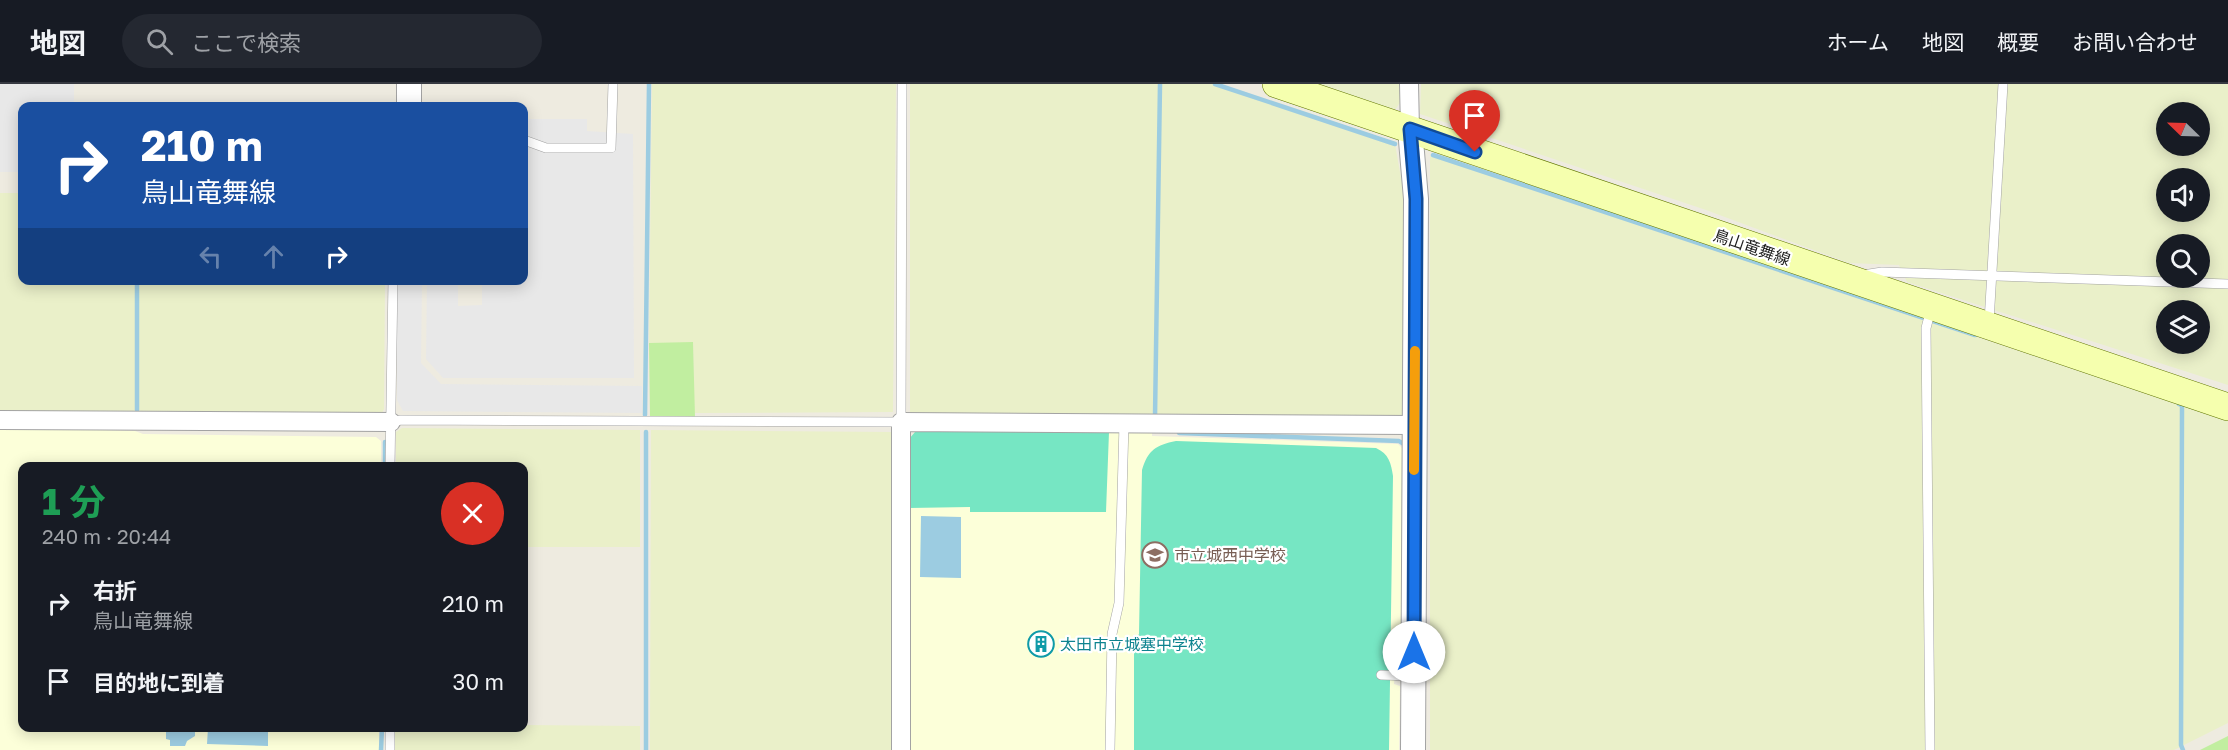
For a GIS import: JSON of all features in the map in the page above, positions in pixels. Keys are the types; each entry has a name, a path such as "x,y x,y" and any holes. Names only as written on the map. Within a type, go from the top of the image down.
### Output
{"main road":[{"name":"鳥山竜舞線","path":"1276,84 1932,309 2228,407"}],"street":[{"path":"395,84 395,102"},
{"path":"409,84 409,102"},
{"path":"1409,84 1416,199 1414,425 1405,676 1413,750"},
{"path":"0,420 391,422"},
{"path":"901,750 901,422 1414,425"}],"lane":[{"path":"528,141 546,148 611,148 612,84"},
{"path":"391,422 401,420 901,422 902,84"},
{"path":"1988,327 2003,84"},
{"path":"1849,280 1882,272 2228,284"},
{"path":"390,462 393,285"},
{"path":"1930,750 1926,328 1932,309"},
{"path":"1110,750 1112,634 1119,603 1124,424"},
{"path":"1381,675 1405,676"},
{"path":"390,732 390,750"}],"shaded area":[{"path":"0,84 74,84 74,102 18,102 18,172 0,172"},
{"path":"652,84 896,84 893,412 694,413 693,343 649,343"},
{"path":"910,84 1215,84 1395,144 1404,195 1404,417 910,416"},
{"path":"1306,84 1401,84 1401,101 1395,110"},
{"path":"1421,84 2228,84 2228,385 1907,282 1899,265 1849,263 1706,210 1420,114"},
{"path":"528,119 587,119 587,131 633,134 634,378 443,378 426,359 427,285 458,285 458,306 482,305 482,285 528,285"},
{"path":"1433,155 2228,421 2228,723 2174,750 1430,750 1430,156"},
{"path":"0,193 18,193 18,285 385,285 384,409 381,415 0,412"},
{"path":"397,285 422,285 421,363 441,384 642,386 642,413 403,411 397,400"},
{"path":"0,427 135,431 143,434 376,437 381,441 381,462 18,462 18,732 379,732 379,750 0,750"},
{"path":"402,428 640,430 640,547 528,547 528,462 396,462 396,432"},
{"path":"651,430 891,432 891,750 650,750"},
{"name":"市立城西中学校","path":"1152,431 1152,436 1398,444 1402,448 1401,670 1395,672 1394,684 1400,686 1399,750 907,750 909,439 915,432"},
{"path":"528,725 640,726 640,750 395,750 395,732 528,732"}],"green space":[{"path":"693,342 695,417 650,416 649,343"},
{"path":"915,432 1109,432 1106,512 970,512 970,507 909,508 909,439"},
{"path":"1176,441 1376,448 1387,456 1393,476 1389,750 1134,750 1134,642 1139,634 1142,470 1150,453 1163,444"},
{"path":"2228,736 2228,750 2200,750"}],"water":[{"path":"921,516 961,517 961,578 920,577"},
{"path":"166,732 195,732 195,736 187,741 185,746 170,746 170,740 166,739"},
{"path":"208,732 268,732 268,746 207,744"}],"waterway":[{"path":"645,415 649,84"},
{"path":"1155,417 1160,84"},
{"path":"1215,84 1395,144"},
{"path":"1433,155 1975,335"},
{"path":"137,285 137,410"},
{"path":"2179,404 2182,405 2181,745 2183,750"},
{"path":"646,432 646,750"},
{"path":"1179,433 1399,441 1405,445"},
{"path":"385,442 385,462"},
{"path":"381,750 382,732"}],"slow traffic":[{"path":"1414,470 1415,351"}],"place":[{"name":"市立城西中学校","path":"1155,555"},
{"name":"太田市立城塞中学校","path":"1041,644"}],"route":[{"path":"1414,652 1416,199 1410,129 1475,152"}]}
